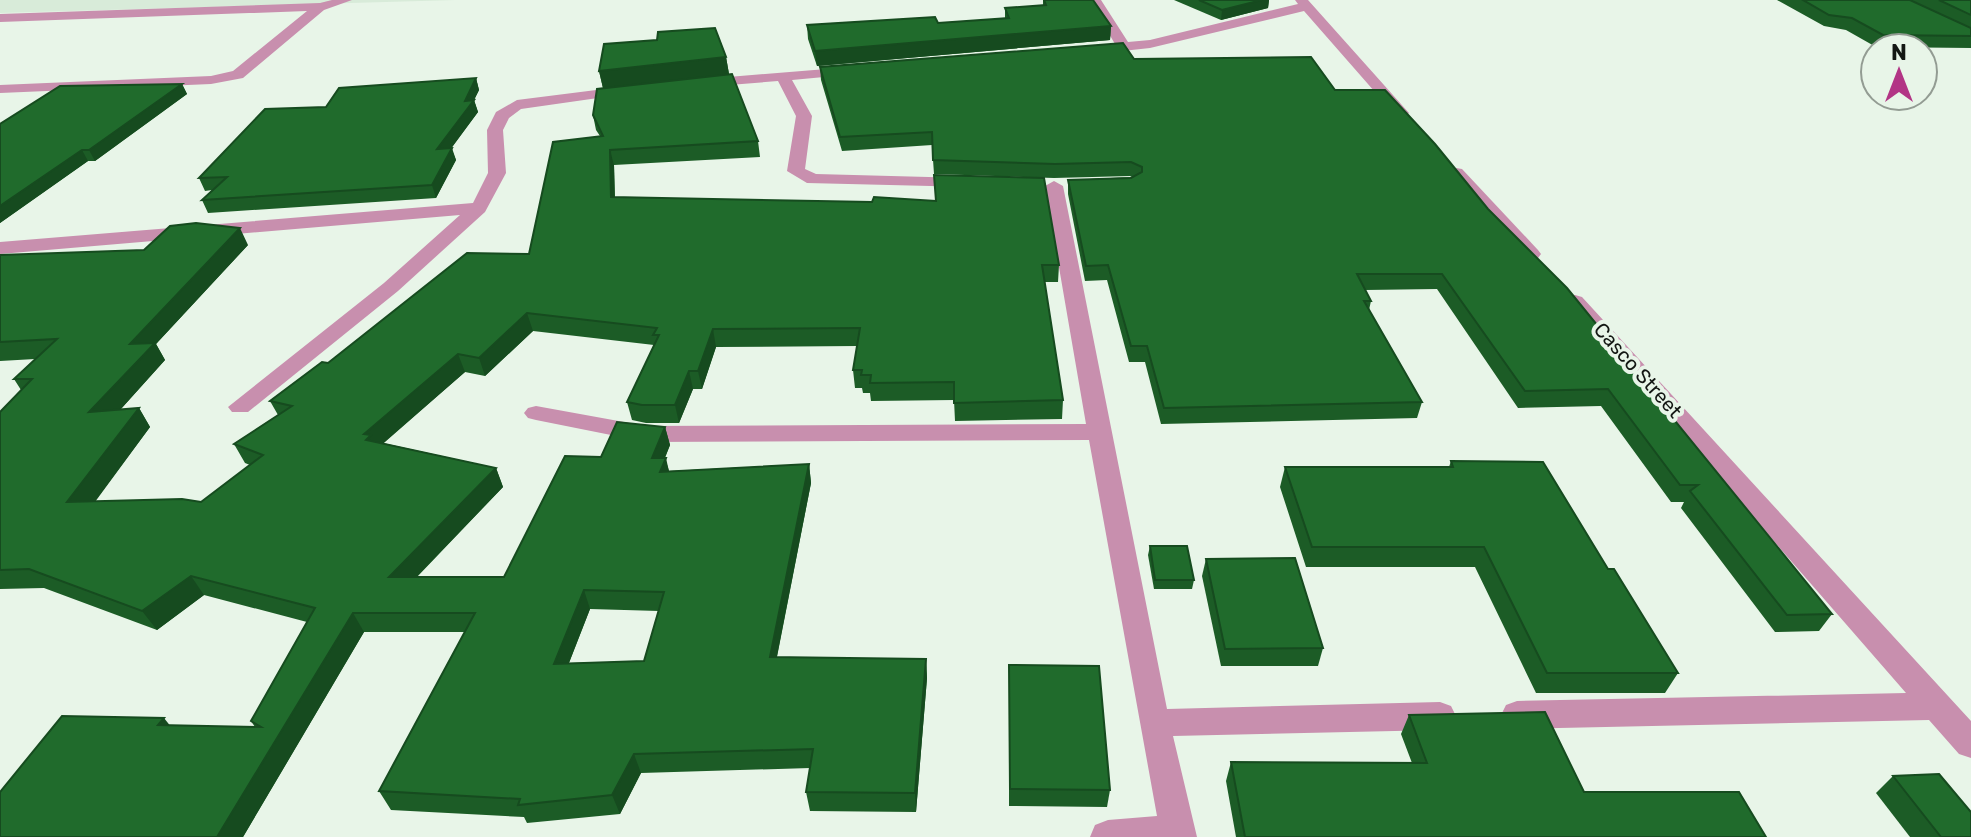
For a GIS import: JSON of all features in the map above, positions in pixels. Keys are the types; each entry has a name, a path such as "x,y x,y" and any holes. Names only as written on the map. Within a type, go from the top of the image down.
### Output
{"street":[{"path":"0,18 320,7 346,0"},
{"path":"1095,0 1125,48"},
{"path":"1079,52 1150,44 1304,3 1413,126"},
{"path":"0,89 211,80 238,75 320,7"},
{"path":"691,84 861,70"},
{"path":"782,76 804,116 796,171 813,179 979,184"},
{"path":"240,407 391,287 479,208 497,173 495,130 502,115 517,105 644,89"},
{"path":"1445,161 1542,265"},
{"path":"1054,186 1154,723 1179,834 1108,837"},
{"path":"0,248 479,208"},
{"name":"Casco Street","path":"1563,289 1971,744"},
{"path":"536,413 646,434 1100,432"},
{"path":"1154,723 1938,706"}],"shaded area":[{"path":"0,0 456,0 0,13"}],"building":[{"path":"1044,0 1093,0 1111,26 815,51 807,25 935,17 938,23 1009,18 1005,8 1046,5"},
{"path":"1199,0 1262,0 1222,10"},
{"path":"1803,0 1910,0 1971,28 1971,36 1939,36 1939,32 1878,32 1852,18 1829,15"},
{"path":"1939,0 1971,0 1971,15"},
{"path":"715,28 726,57 599,71 604,44 657,40 658,32"},
{"path":"1123,43 1134,59 1311,57 1335,90 1385,90 1435,144 1488,209 1567,288 1832,614 1787,615 1690,491 1698,485 1680,485 1608,389 1525,391 1442,274 1357,274 1371,301 1364,301 1422,402 1164,408 1147,346 1131,346 1108,265 1086,266 1068,180 1131,178 1142,172 1142,167 1131,162 1055,164 933,160 932,132 840,137 820,67"},
{"path":"732,74 758,141 610,150 611,197 872,202 874,197 936,201 934,175 1044,178 1059,265 1042,265 1063,400 954,403 954,382 870,383 871,375 861,375 862,370 853,370 860,328 713,329 698,371 689,371 675,405 642,405 627,402 659,335 653,335 657,328 527,313 479,358 458,354 364,434 371,435 366,440 496,468 389,577 504,577 565,456 601,457 617,422 665,427 652,458 666,458 660,472 809,464 770,657 926,659 915,793 806,792 813,749 634,754 612,795 518,805 520,799 379,791 475,613 353,613 217,837 0,837 0,792 62,716 164,718 158,725 261,727 251,721 315,608 191,576 142,611 29,569 0,570 0,412 32,379 14,379 57,339 0,342 0,255 144,250 170,226 196,223 240,228 130,344 155,343 89,412 139,408 67,502 182,499 201,502 263,455 234,444 292,406 270,401 322,362 328,363 467,253 529,254 553,142 603,136 593,115 597,89","holes":["584,590 664,592 644,661 554,664"]},
{"path":"476,78 465,101 474,100 437,149 452,148 432,185 202,200 227,177 199,178 265,109 326,107 339,88"},
{"path":"182,84 89,150 82,150 0,206 0,124 60,86"},
{"path":"1451,461 1543,462 1608,569 1614,569 1678,673 1547,673 1484,547 1312,547 1285,467 1453,467"},
{"path":"1150,546 1187,546 1194,580 1155,580"},
{"path":"1295,558 1323,648 1225,649 1206,559"},
{"path":"1009,665 1099,666 1110,790 1010,789"},
{"path":"1545,712 1584,792 1739,792 1766,837 1245,837 1231,762 1427,763 1409,715"},
{"path":"1939,774 1971,812 1971,837 1941,837 1893,776"}]}
